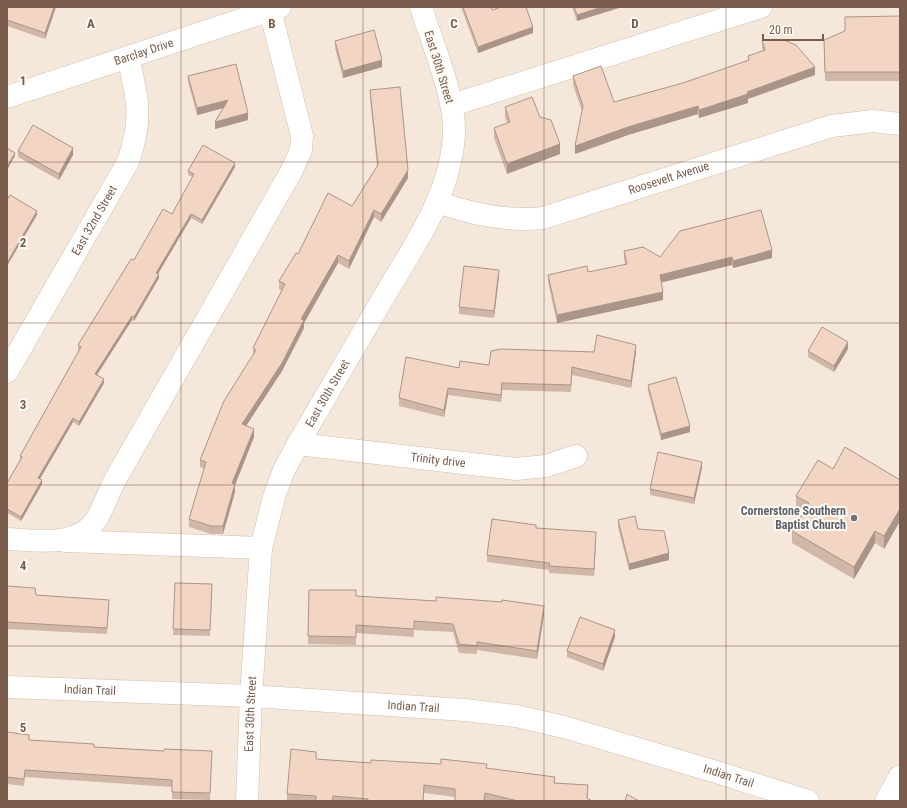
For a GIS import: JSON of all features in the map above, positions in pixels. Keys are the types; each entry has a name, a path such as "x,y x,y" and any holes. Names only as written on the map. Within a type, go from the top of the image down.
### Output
{"street":[{"name":"East 30th Street","path":"247,801 251,696 261,548 274,497 284,470 298,444 437,202 447,177 452,155 454,131 452,105 421,7"},
{"path":"452,105 761,7"},
{"path":"54,541 71,539 91,526 97,517 115,480 291,172 301,150 302,136 275,9"},
{"name":"Barclay Drive","path":"7,97 275,9"},
{"name":"East 32nd Street","path":"7,372 128,162 136,140 139,118 134,82 128,57"},
{"name":"Roosevelt Avenue","path":"437,202 462,211 508,219 524,220 543,218 832,126 873,121 900,124"},
{"name":"Trinity drive","path":"298,444 516,469 546,466 576,456"},
{"path":"115,480 106,505 108,524 115,535 134,544"},
{"path":"7,539 261,548"},
{"name":"Indian Trail","path":"7,688 251,696 465,710 516,716 564,727 691,764 808,801"},
{"path":"886,801 900,776"}],"shaded area":[{"path":"7,7 900,7 900,801 7,801"}],"building":[{"path":"7,7 54,7 45,33 7,20"},
{"path":"463,7 491,7 492,10 501,7 526,7 533,27 478,47"},
{"path":"574,7 602,7 577,15"},
{"path":"900,16 900,72 825,72 824,40 845,31 845,17"},
{"path":"374,30 382,60 343,71 335,41"},
{"path":"762,40 784,40 796,45 815,67 747,92 748,94 699,110 698,106 628,127 575,146 583,106 573,76 601,66 614,102 683,83 749,60 748,56 765,50"},
{"path":"236,64 248,113 215,122 228,100 197,108 188,76"},
{"path":"400,87 408,170 381,214 374,210 349,261 338,255 301,319 304,320 282,363 242,424 254,429 232,483 235,484 223,526 211,526 189,519 206,462 200,460 224,401 256,350 253,348 285,284 279,281 296,253 298,254 328,193 352,206 378,165 370,90"},
{"path":"532,97 540,117 551,120 560,144 507,164 494,128 510,122 505,107"},
{"path":"33,125 73,148 59,174 18,151"},
{"path":"203,145 235,163 202,220 191,214 156,273 159,274 134,317 132,316 95,374 104,379 79,422 73,418 38,478 42,480 21,517 7,509 7,483 22,457 20,456 81,347 78,345 131,259 134,260 163,209 172,214 194,174 188,171"},
{"path":"7,148 15,153 7,167"},
{"path":"10,195 37,211 7,263 7,200"},
{"path":"761,210 772,250 733,261 732,257 660,275 663,292 557,315 548,275 587,266 588,272 627,264 624,251 643,247 660,257 680,231"},
{"path":"464,266 499,270 494,311 459,307"},
{"path":"822,327 848,342 834,366 808,351"},
{"path":"597,335 636,345 631,381 572,367 571,385 502,383 501,395 448,388 444,410 399,398 406,357 459,368 460,361 489,365 491,351 501,349 594,352"},
{"path":"676,377 690,426 661,434 648,385"},
{"name":"Cornerstone Southern Baptist Church","path":"845,447 900,480 900,509 884,536 875,531 854,567 792,531 809,503 796,496 818,460 833,469"},
{"path":"658,452 702,462 694,498 650,489"},
{"path":"635,516 638,529 664,531 669,553 629,564 618,520"},
{"path":"492,519 536,525 536,528 596,532 594,569 549,566 550,563 487,555"},
{"path":"175,583 212,584 210,630 173,629"},
{"path":"7,586 35,588 36,595 109,600 107,628 7,622"},
{"path":"309,590 356,590 356,596 436,601 436,597 502,602 502,600 544,606 537,651 477,642 477,646 459,644 453,624 414,621 414,629 356,625 356,637 308,636"},
{"path":"580,617 615,630 603,664 567,651"},
{"path":"7,732 29,735 29,740 94,744 94,747 164,751 164,749 212,751 210,793 172,792 172,780 25,770 24,779 7,777"},
{"path":"291,749 316,752 316,759 371,763 371,760 441,764 441,759 487,764 486,768 555,777 554,783 588,785 587,798 592,801 518,801 485,793 484,801 455,801 455,789 424,785 423,801 368,801 368,799 333,796 332,801 316,801 316,796 287,794"},
{"path":"627,794 639,801 625,801"}],"place":[{"name":"Cornerstone Southern Baptist Church","path":"854,518"}]}
